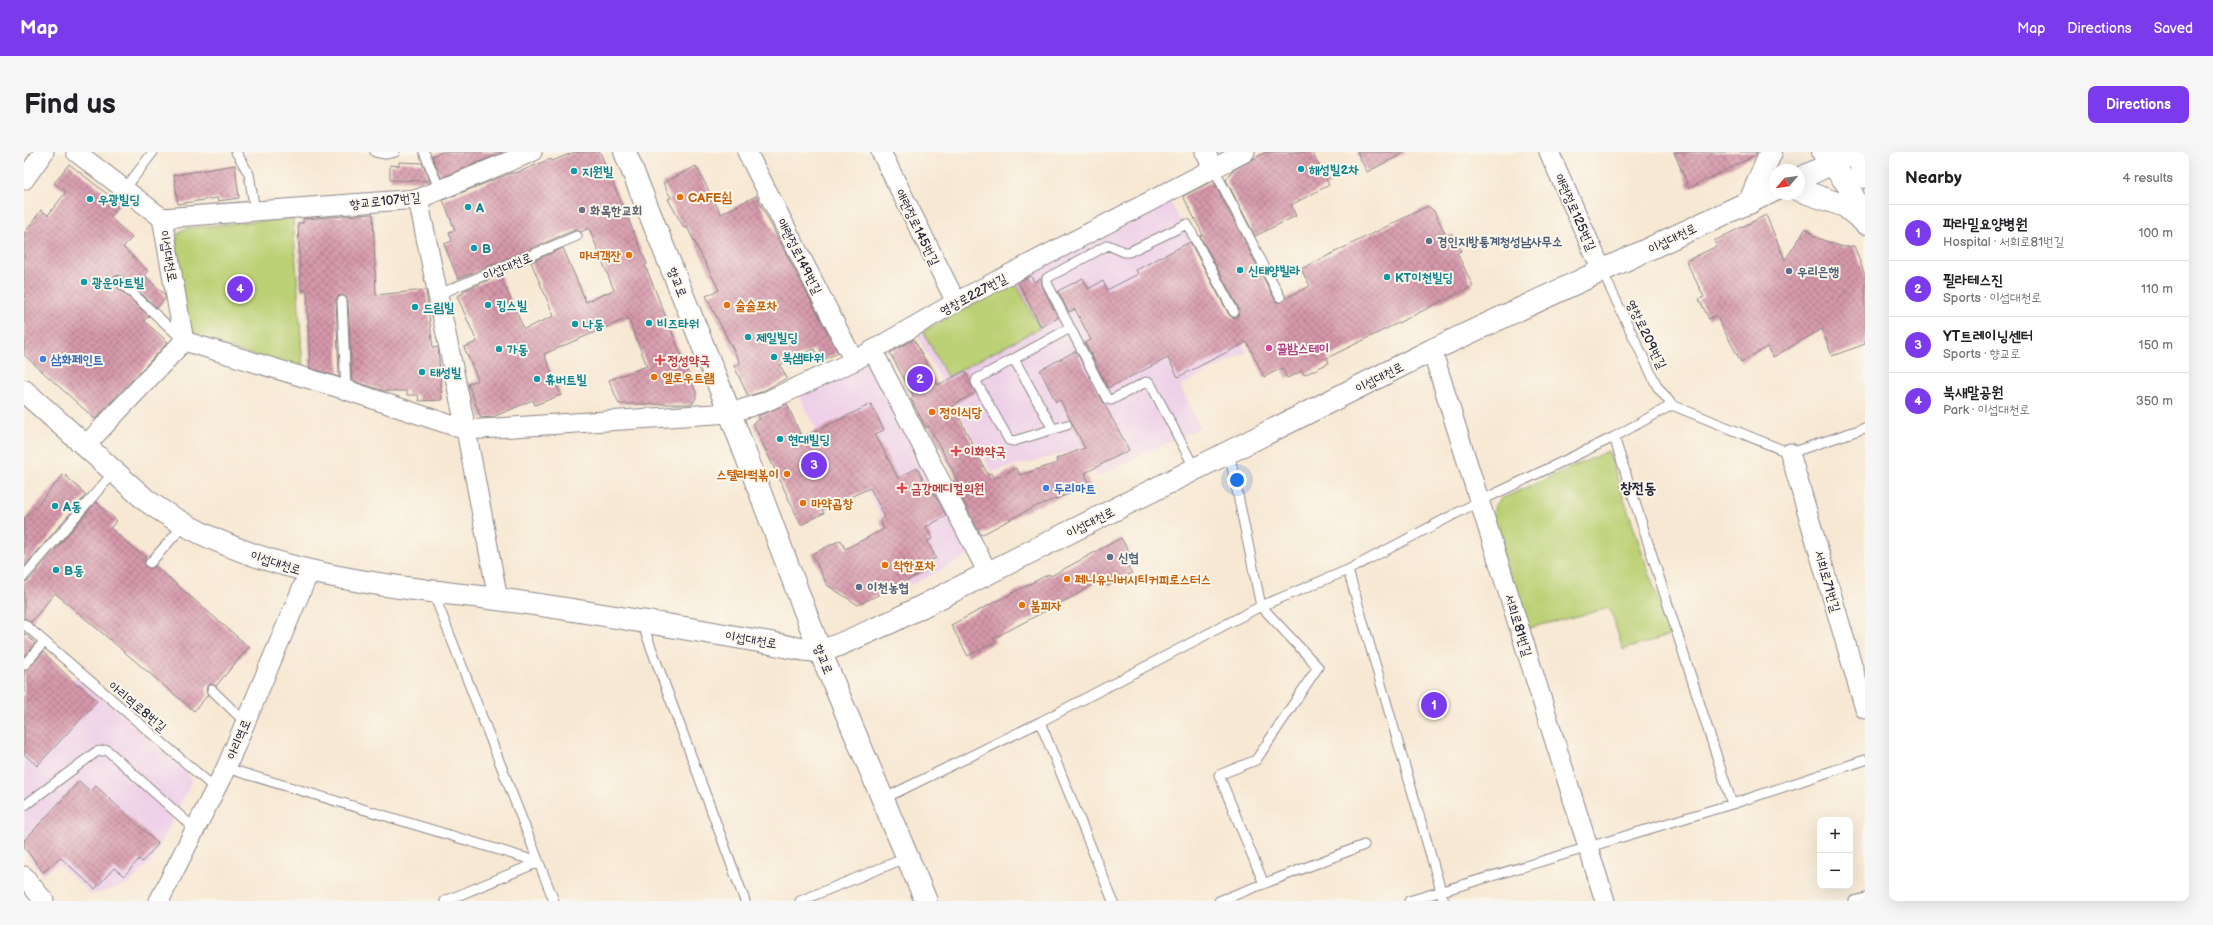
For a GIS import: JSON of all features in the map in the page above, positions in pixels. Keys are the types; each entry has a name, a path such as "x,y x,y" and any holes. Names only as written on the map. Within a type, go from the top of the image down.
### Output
{"main road":[{"name":"향교로","path":"625,152 730,413 820,651 926,901"},
{"path":"1749,203 1771,152"},
{"path":"1856,152 1865,177"},
{"path":"1805,174 1827,158 1856,152 1865,155"},
{"path":"1827,158 1848,185 1865,223"},
{"path":"1805,192 1845,206 1865,223"},
{"name":"이섭대천로","path":"24,391 147,501 184,525 235,548 309,572 433,592 498,599 642,621 820,651 891,622 1432,350 1769,193"}],"street":[{"path":"24,180 44,152"},
{"path":"76,152 162,218"},
{"name":"향교로107번길","path":"162,218 418,199 532,152"},
{"name":"애련정로149번길","path":"747,152 854,361"},
{"name":"애련정로145번길","path":"881,152 956,302"},
{"path":"1205,152 1214,169"},
{"name":"영창로227번길","path":"730,413 765,402 854,361 956,302 1245,152"},
{"name":"애련정로125번길","path":"1549,152 1602,272"},
{"path":"418,199 466,430 498,599"},
{"name":"이섭대천로","path":"162,218 184,341"},
{"path":"85,446 184,341 346,390 466,430 730,413"},
{"name":"서희로81번길","path":"1432,350 1605,901"},
{"path":"873,351 988,573"},
{"name":"서희로71번길","path":"1790,453 1865,710"},
{"name":"아리역로","path":"159,901 226,768 309,572"},
{"path":"24,876 44,901"}],"lane":[{"path":"125,189 153,152"},
{"path":"236,152 249,174 254,211"},
{"path":"375,152 385,154 395,152"},
{"path":"424,152 440,190"},
{"path":"1214,169 1280,297"},
{"path":"1195,469 1151,384 1146,382 1111,400 1108,400 1047,283 1048,276 1108,245 1124,252 1129,252 1186,224 1190,227 1234,312"},
{"name":"이섭대천로","path":"438,295 577,236"},
{"name":"영창로209번길","path":"1602,272 1657,386 1672,405"},
{"path":"119,281 184,341"},
{"path":"342,301 346,390"},
{"path":"1067,425 1014,441 1009,440 976,384 977,379 1070,328"},
{"path":"1014,358 1053,429"},
{"path":"883,799 1040,722 1261,606 1348,570 1480,501 1614,437 1672,405 1790,453 1865,428"},
{"path":"1614,437 1732,804"},
{"path":"1229,452 1261,606 1318,667 1256,760 1219,775 1264,884"},
{"path":"24,576 114,472"},
{"path":"150,563 184,525"},
{"path":"1348,570 1444,901"},
{"path":"433,592 554,901"},
{"path":"642,621 745,901"},
{"name":"아리역로8번길","path":"24,624 216,789"},
{"path":"24,665 44,642"},
{"path":"212,690 245,722"},
{"path":"1040,722 1113,901"},
{"path":"24,806 96,752 107,750 195,829"},
{"path":"1409,901 1732,804 1865,760"},
{"path":"226,768 539,862"},
{"path":"1219,901 1364,845"},
{"path":"800,901 908,857"},
{"path":"445,901 539,862"},
{"path":"1854,901 1865,898"}],"shaded area":[{"path":"1170,201 1247,352 1180,386 1200,427 1097,477 1082,449 992,472 917,336"},
{"name":"금강메디컬의원","path":"872,356 972,554 911,585 878,519 881,517 847,451 831,458 798,394"},
{"path":"77,675 193,779 153,859 129,884 92,895 58,864 42,875 24,851 24,734"}],"green space":[{"path":"293,218 303,369 188,337 176,241 179,232 187,228"},
{"path":"1015,282 1040,328 947,377 923,331"},
{"path":"1608,451 1670,635 1623,650 1610,608 1525,629 1492,520 1495,505 1501,499"}],"building":[{"path":"443,152 503,152 441,178 432,156"},
{"path":"575,152 600,152 647,264 645,265 696,392 696,398 692,404 619,404 609,380 647,366 628,318 544,354 561,395 535,405 533,400 493,417 481,418 468,384 478,380 464,347 477,342 457,296 464,293 463,291 500,275 524,329 554,316 531,262 563,248 586,302 614,290 589,228 581,232 575,230 458,279 444,244 452,241 449,232 455,230 443,200 511,173 516,173 551,159 552,161"},
{"path":"1266,152 1312,152 1329,185 1291,205 1296,216 1255,236 1226,180 1232,171"},
{"path":"1357,152 1406,152 1367,172"},
{"path":"1674,152 1757,152 1756,155 1689,188"},
{"path":"399,162 422,163 430,181 390,180 390,165 399,166"},
{"path":"69,164 120,204 110,217 132,238 123,247 148,271 144,275 165,295 165,299 157,308 123,277 118,275 114,277 115,285 149,316 144,321 168,342 95,419 24,355 24,234 41,210 48,215 66,192 54,183"},
{"path":"235,165 239,198 218,201 217,198 178,204 174,175"},
{"path":"696,166 721,214 756,196 838,353 820,361 814,349 780,365 787,378 761,392 748,396 734,366 740,363 706,296 719,290 687,227 684,228 668,199 671,198 663,183"},
{"path":"1213,181 1276,302 1282,302 1286,298 1310,286 1301,269 1428,206 1434,211 1447,237 1452,234 1461,251 1457,253 1473,286 1327,358 1329,363 1304,375 1302,371 1287,378 1282,368 1264,377 1247,342 1178,377 1168,358 1108,388 1085,343 1091,340 1075,309 1069,312 1058,291 1083,278 1088,289 1103,281 1107,290 1138,274 1136,270 1190,242 1229,315 1233,318 1237,317 1239,309 1200,236 1203,235 1183,196"},
{"path":"373,214 376,295 426,290 433,348 438,347 442,400 419,401 418,395 407,395 407,391 385,391 353,381 348,301 344,296 338,296 336,301 339,377 310,368 307,290 301,290 298,223 303,223 303,219"},
{"path":"1766,215 1785,260 1806,228 1814,236 1825,241 1843,247 1854,246 1865,275 1865,344 1832,356 1822,329 1773,357 1767,347 1741,362 1716,315 1709,319 1699,299 1704,297 1686,261 1717,246 1714,241"},
{"path":"1031,276 1034,282 1041,278 1042,286 1058,318 1041,327 1018,282"},
{"path":"914,339 938,385 965,371 975,393 953,405 988,475 991,473 994,479 1016,468 1020,475 1057,463 1056,459 1085,448 1060,400 1056,402 1040,370 1076,351 1129,450 1085,473 1090,486 1034,507 981,535 953,481 957,479 929,426 926,428 911,399 914,397 890,353"},
{"path":"787,404 802,438 871,404 884,430 875,434 898,478 917,468 930,493 933,492 946,516 926,527 932,539 927,541 936,558 927,562 930,569 858,605 827,585 812,554 841,540 845,549 884,529 880,520 885,517 870,488 822,510 824,513 801,525 753,423 760,419 758,416"},
{"name":"A동","path":"64,474 86,495 24,567 24,520"},
{"path":"96,502 117,521 110,528 146,559 144,562 146,567 151,569 155,566 249,647 216,686 211,684 207,686 206,691 208,695 194,711 55,593 31,622 24,618 24,582 29,580"},
{"path":"1121,538 1135,563 1128,567 1132,573 1108,586 1104,578 1076,595 994,638 995,642 968,656 951,625 1049,574 1051,576"},
{"path":"24,633 35,643 24,656"},
{"path":"43,652 78,686 79,684 97,701 37,766 24,754 24,671 29,669"},
{"path":"79,781 91,792 96,786 158,844 142,862 139,859 124,876 114,868 95,889 61,858 43,872 24,847 24,841"}],"place":[{"name":"해성빌2차","path":"1301,169"},
{"name":"지원빌","path":"574,171"},
{"name":"CAFE쉼","path":"680,197"},
{"name":"우광빌딩","path":"90,199"},
{"name":"A","path":"468,207"},
{"name":"화목한교회","path":"582,210"},
{"name":"경인지방통계청성남사무소","path":"1429,241"},
{"name":"B","path":"474,248"},
{"name":"마녀객잔","path":"629,255"},
{"name":"신태양빌라","path":"1240,270"},
{"name":"우리은행","path":"1789,271"},
{"name":"KT이천빌딩","path":"1387,277"},
{"name":"광운아트빌","path":"84,282"},
{"name":"북새말공원","path":"240,289"},
{"name":"킹스빌","path":"488,305"},
{"name":"술술포차","path":"727,305"},
{"name":"드림빌","path":"415,307"},
{"name":"비즈타워","path":"649,323"},
{"name":"나동","path":"575,324"},
{"name":"제일빌딩","path":"748,337"},
{"name":"꿀밤스테이","path":"1269,348"},
{"name":"가동","path":"499,349"},
{"name":"북샘타워","path":"774,357"},
{"name":"삼화페인트","path":"43,359"},
{"name":"정성약국","path":"660,360"},
{"name":"태성빌","path":"422,372"},
{"name":"엘로우트램","path":"654,377"},
{"name":"휴버트빌","path":"537,379"},
{"name":"필라테스진","path":"920,379"},
{"name":"정이식당","path":"932,412"},
{"name":"현대빌딩","path":"780,439"},
{"name":"이화약국","path":"956,451"},
{"name":"YT트레이닝센터","path":"814,465"},
{"name":"스텔라떡볶이","path":"787,474"},
{"name":"금강메디컬의원","path":"902,488"},
{"name":"두리마트","path":"1046,488"},
{"name":"마약곱창","path":"803,503"},
{"name":"A동","path":"55,506"},
{"name":"신협","path":"1110,557"},
{"name":"착한포차","path":"885,565"},
{"name":"B동","path":"56,570"},
{"name":"페니유니버시티커피로스터스","path":"1067,579"},
{"name":"이천농협","path":"859,587"},
{"name":"붐피자","path":"1022,605"},
{"name":"파라밀요양병원","path":"1434,705"}],"district":[{"name":"창전동","path":"1638,488"}]}
